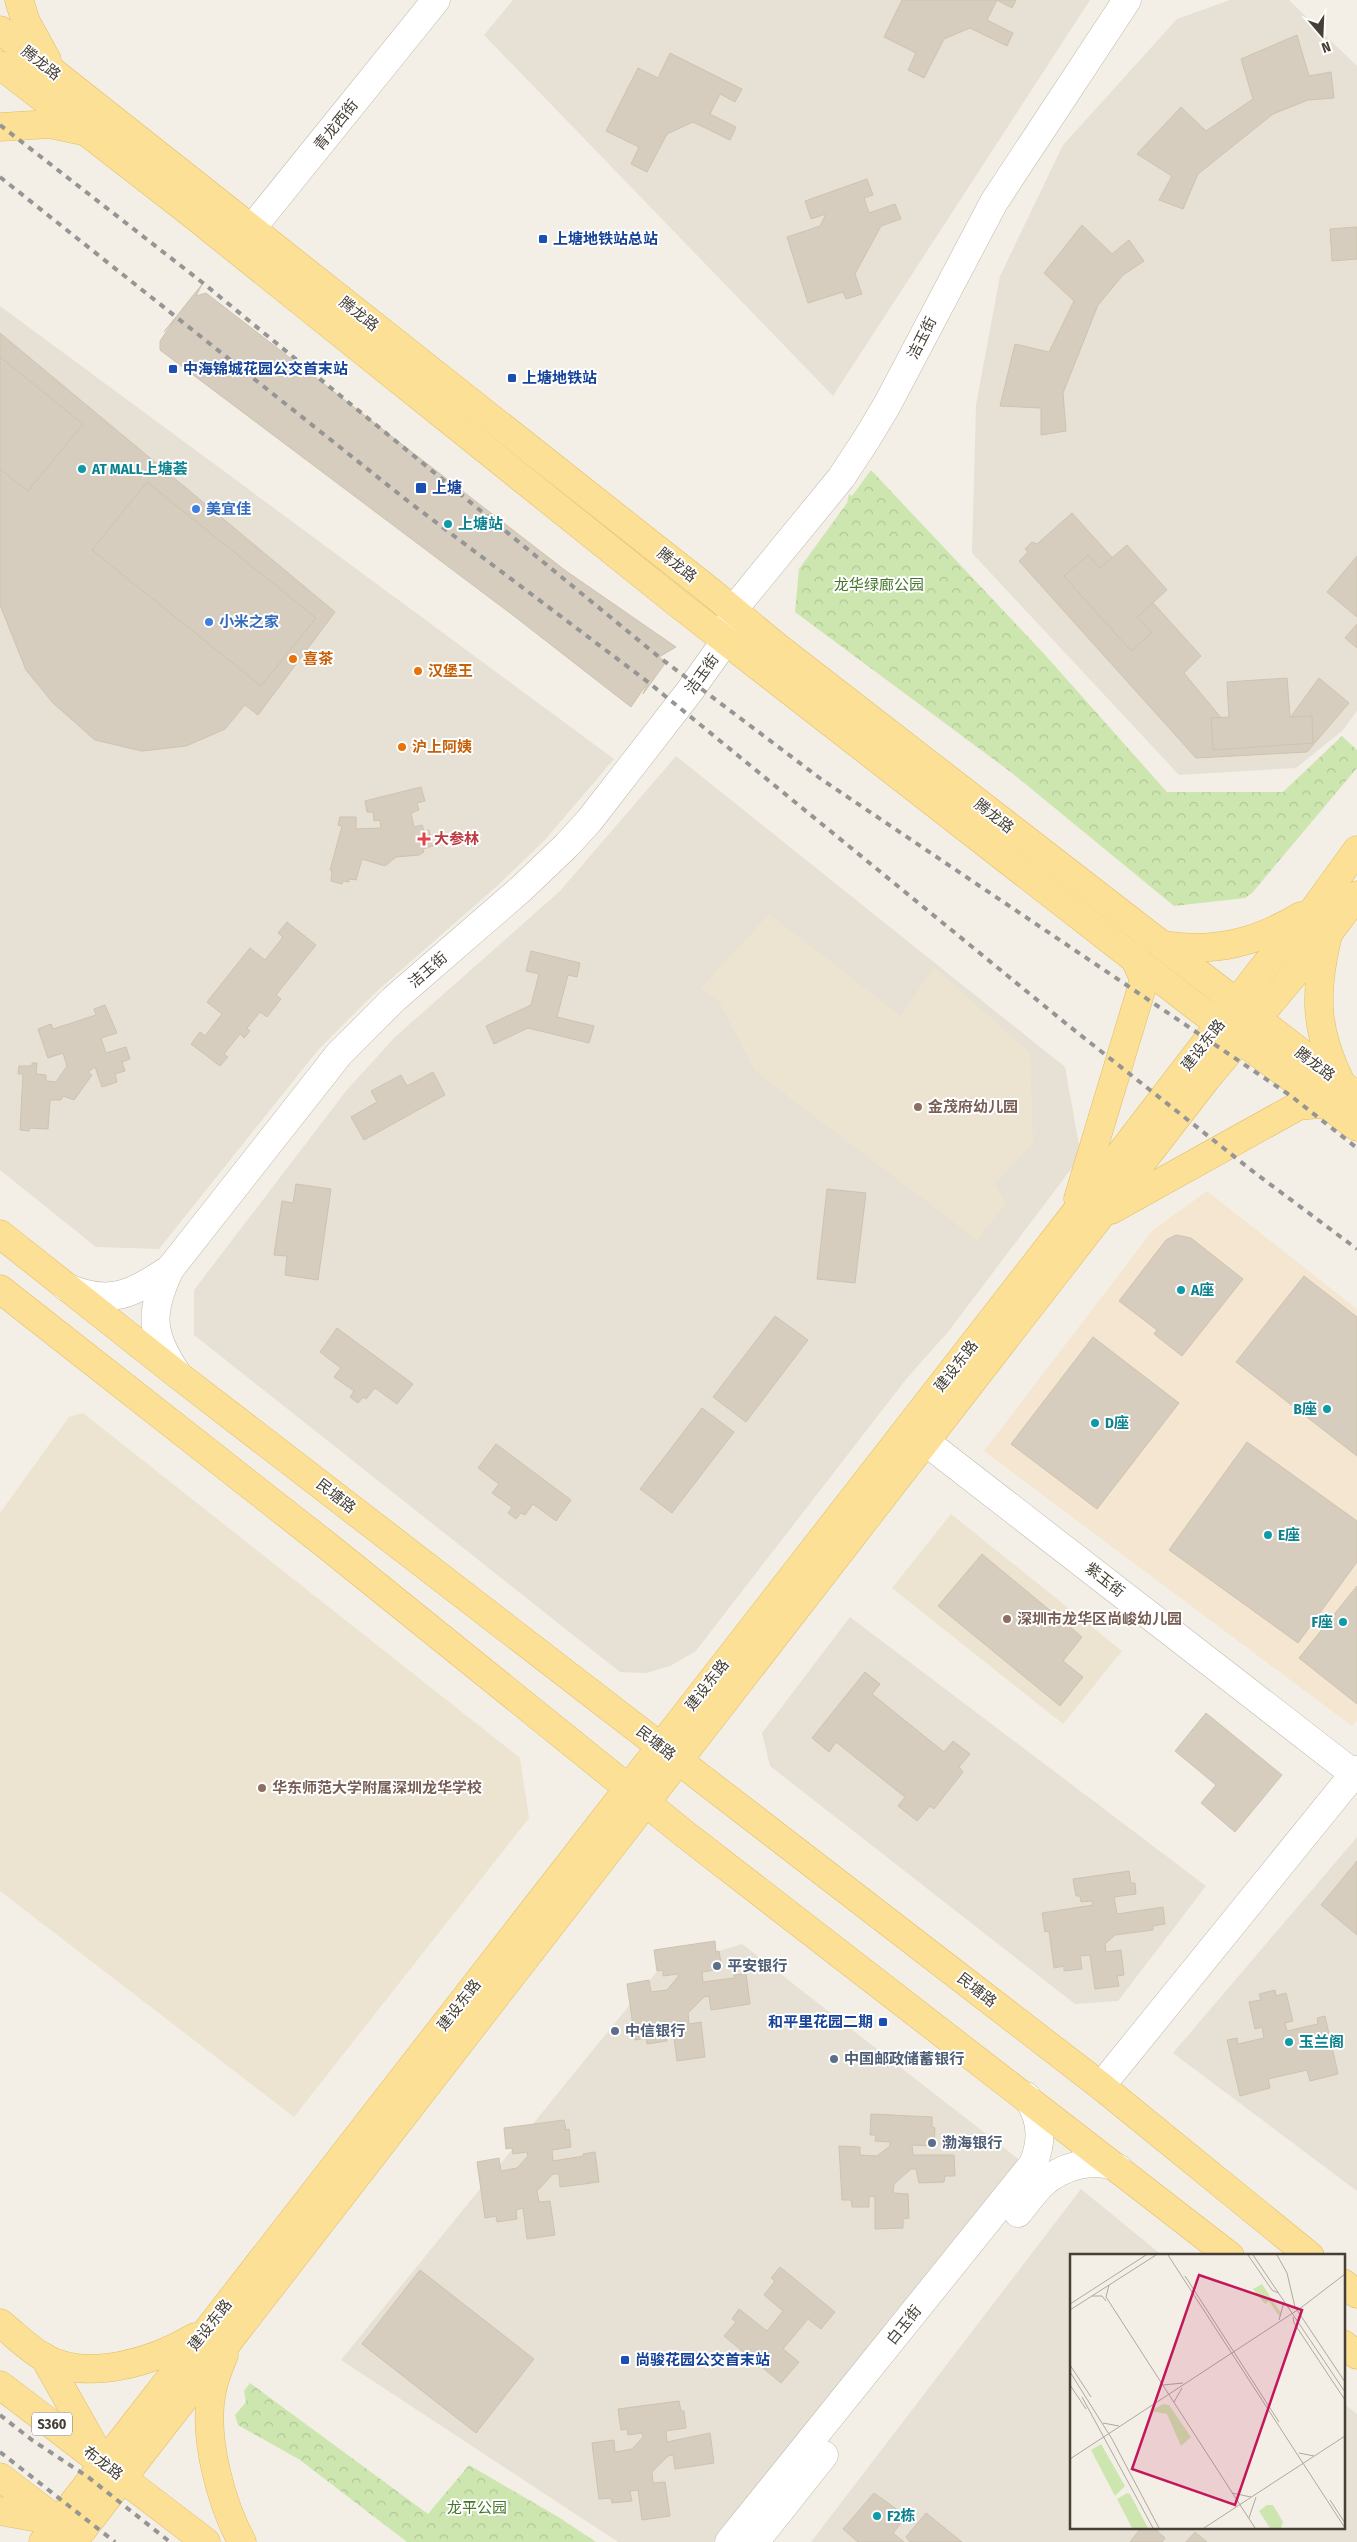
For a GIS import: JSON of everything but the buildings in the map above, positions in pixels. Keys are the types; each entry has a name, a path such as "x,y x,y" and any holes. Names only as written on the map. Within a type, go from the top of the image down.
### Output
{"main road":[{"path":"19,0 34,38 58,75"},
{"name":"腾龙路","path":"0,30 58,75 243,239 726,640 1134,957 1238,1021 1343,1095 1357,1127"},
{"name":"腾龙路","path":"0,65 87,133 243,239 734,610 776,646 1159,944 1238,1021"},
{"path":"0,127 50,124 71,127 87,133"},
{"name":"建设东路","path":"669,1753 926,1442 1103,1214 1357,850"},
{"name":"建设东路","path":"112,2470 236,2330 1072,1217 1238,1021 1328,934 1357,894"},
{"path":"1159,944 1199,950 1236,944 1270,933 1315,908"},
{"path":"1103,1214 1298,1106 1318,1104 1343,1095 1322,1034 1318,1006 1318,982 1328,934"},
{"path":"1072,1217 1142,987 1143,976 1134,957"},
{"name":"民塘路","path":"0,1234 178,1375 1101,2086 1308,2254"},
{"path":"0,1289 330,1548 637,1795 1227,2254"},
{"name":"建设东路","path":"67,2537 205,2331 637,1795"},
{"path":"1344,2284 1357,2294"},
{"path":"0,2324 44,2357 69,2365 94,2368 120,2366 148,2360 175,2349 205,2331"},
{"path":"236,2330 216,2374 211,2396 210,2420 212,2444 221,2485 242,2542"},
{"path":"1344,2345 1357,2355"},
{"path":"44,2357 112,2470"},
{"name":"布龙路","path":"0,2385 206,2542"},
{"path":"0,2477 67,2537"},
{"path":"0,2511 67,2537"}],"street":[{"name":"青龙西街","path":"243,239 436,0"},
{"name":"洁玉街","path":"170,1269 340,1054 365,1026 522,888 589,821 726,640 734,610 841,478 866,440 892,397 994,202 1127,0"},
{"path":"66,1287 88,1295 109,1298 135,1290 170,1269"},
{"path":"170,1269 155,1308 156,1328 160,1345 178,1375"},
{"name":"紫玉街","path":"926,1442 1356,1772"},
{"path":"1101,2086 1356,1772"},
{"name":"白玉街","path":"729,2542 1033,2164 1038,2153 1040,2128 1035,2109 1026,2096"},
{"name":"白玉街","path":"755,2542 1040,2186 1056,2174 1077,2166 1099,2162 1118,2168"}],"shaded area":[{"path":"513,0 1090,0 833,396 484,35"},
{"path":"1230,0 1289,0 1357,66 1357,711 1342,731 1296,768 1179,775 972,553 976,405 1000,276 1063,145 1177,19"},
{"path":"0,306 614,759 544,841 497,886 376,992 318,1050 159,1249 96,1247 0,1170"},
{"path":"676,756 1065,1067 1081,1156 948,1332 907,1378 695,1652 670,1666 646,1673 620,1672 194,1335 194,1290 346,1091 395,1037 560,891"},
{"name":"金茂府幼儿园","path":"769,914 901,1016 934,967 1030,1053 1033,1143 995,1183 1006,1204 977,1240 756,1072 719,1002 701,988"},
{"path":"1207,1191 1357,1309 1357,1720 1352,1726 984,1451 1153,1230"},
{"name":"华东师范大学附属深圳龙华学校","path":"83,1413 520,1758 529,1818 294,2117 0,1891 0,1513 69,1417"},
{"name":"深圳市龙华区尚峻幼儿园","path":"951,1514 1122,1651 1063,1724 892,1588"},
{"path":"850,1617 1206,1886 1118,2001 1075,2004 770,1766 762,1733"},
{"path":"1357,1837 1357,2191 1173,2053"},
{"path":"742,1944 1030,2168 713,2542 618,2542 341,2360 658,1970"},
{"path":"1081,2189 1161,2254 1070,2254 1070,2530 1344,2530 1344,2404 1357,2414 1357,2542 811,2542"}],"green space":[{"name":"龙华绿廊公园","path":"871,470 1046,656 1167,792 1283,792 1342,736 1357,750 1357,768 1252,893 1245,898 1174,906 1012,773 795,612 799,569 847,503 849,494 852,496"},
{"name":"龙平公园","path":"250,2383 428,2514 469,2465 560,2518 596,2542 407,2542 300,2460 238,2425 235,2415 246,2402 244,2391"}],"railway":[{"path":"0,125 203,283 659,657 821,779 1291,1096 1357,1148"},
{"path":"0,177 409,502 648,682 1069,1026 1255,1173 1357,1249"},
{"path":"0,2415 32,2440 88,2477 170,2542"},
{"path":"0,2452 115,2542"}],"place":[{"name":"上塘地铁站总站","path":"543,239"},
{"name":"中海锦城花园公交首末站","path":"173,369"},
{"name":"上塘地铁站","path":"512,378"},
{"name":"AT MALL上塘荟","path":"82,469"},
{"name":"上塘","path":"421,488"},
{"name":"美宜佳","path":"196,509"},
{"name":"上塘站","path":"448,524"},
{"name":"小米之家","path":"209,622"},
{"name":"喜茶","path":"293,659"},
{"name":"汉堡王","path":"418,671"},
{"name":"沪上阿姨","path":"402,747"},
{"name":"大参林","path":"424,839"},
{"name":"金茂府幼儿园","path":"918,1107"},
{"name":"A座","path":"1181,1290"},
{"name":"B座","path":"1327,1409"},
{"name":"D座","path":"1095,1423"},
{"name":"E座","path":"1268,1535"},
{"name":"深圳市龙华区尚峻幼儿园","path":"1007,1619"},
{"name":"F座","path":"1343,1622"},
{"name":"华东师范大学附属深圳龙华学校","path":"262,1788"},
{"name":"平安银行","path":"717,1966"},
{"name":"和平里花园二期","path":"883,2022"},
{"name":"中信银行","path":"615,2031"},
{"name":"玉兰阁","path":"1289,2042"},
{"name":"中国邮政储蓄银行","path":"834,2059"},
{"name":"渤海银行","path":"932,2143"},
{"name":"尚骏花园公交首末站","path":"625,2360"},
{"name":"F2栋","path":"877,2516"}]}
